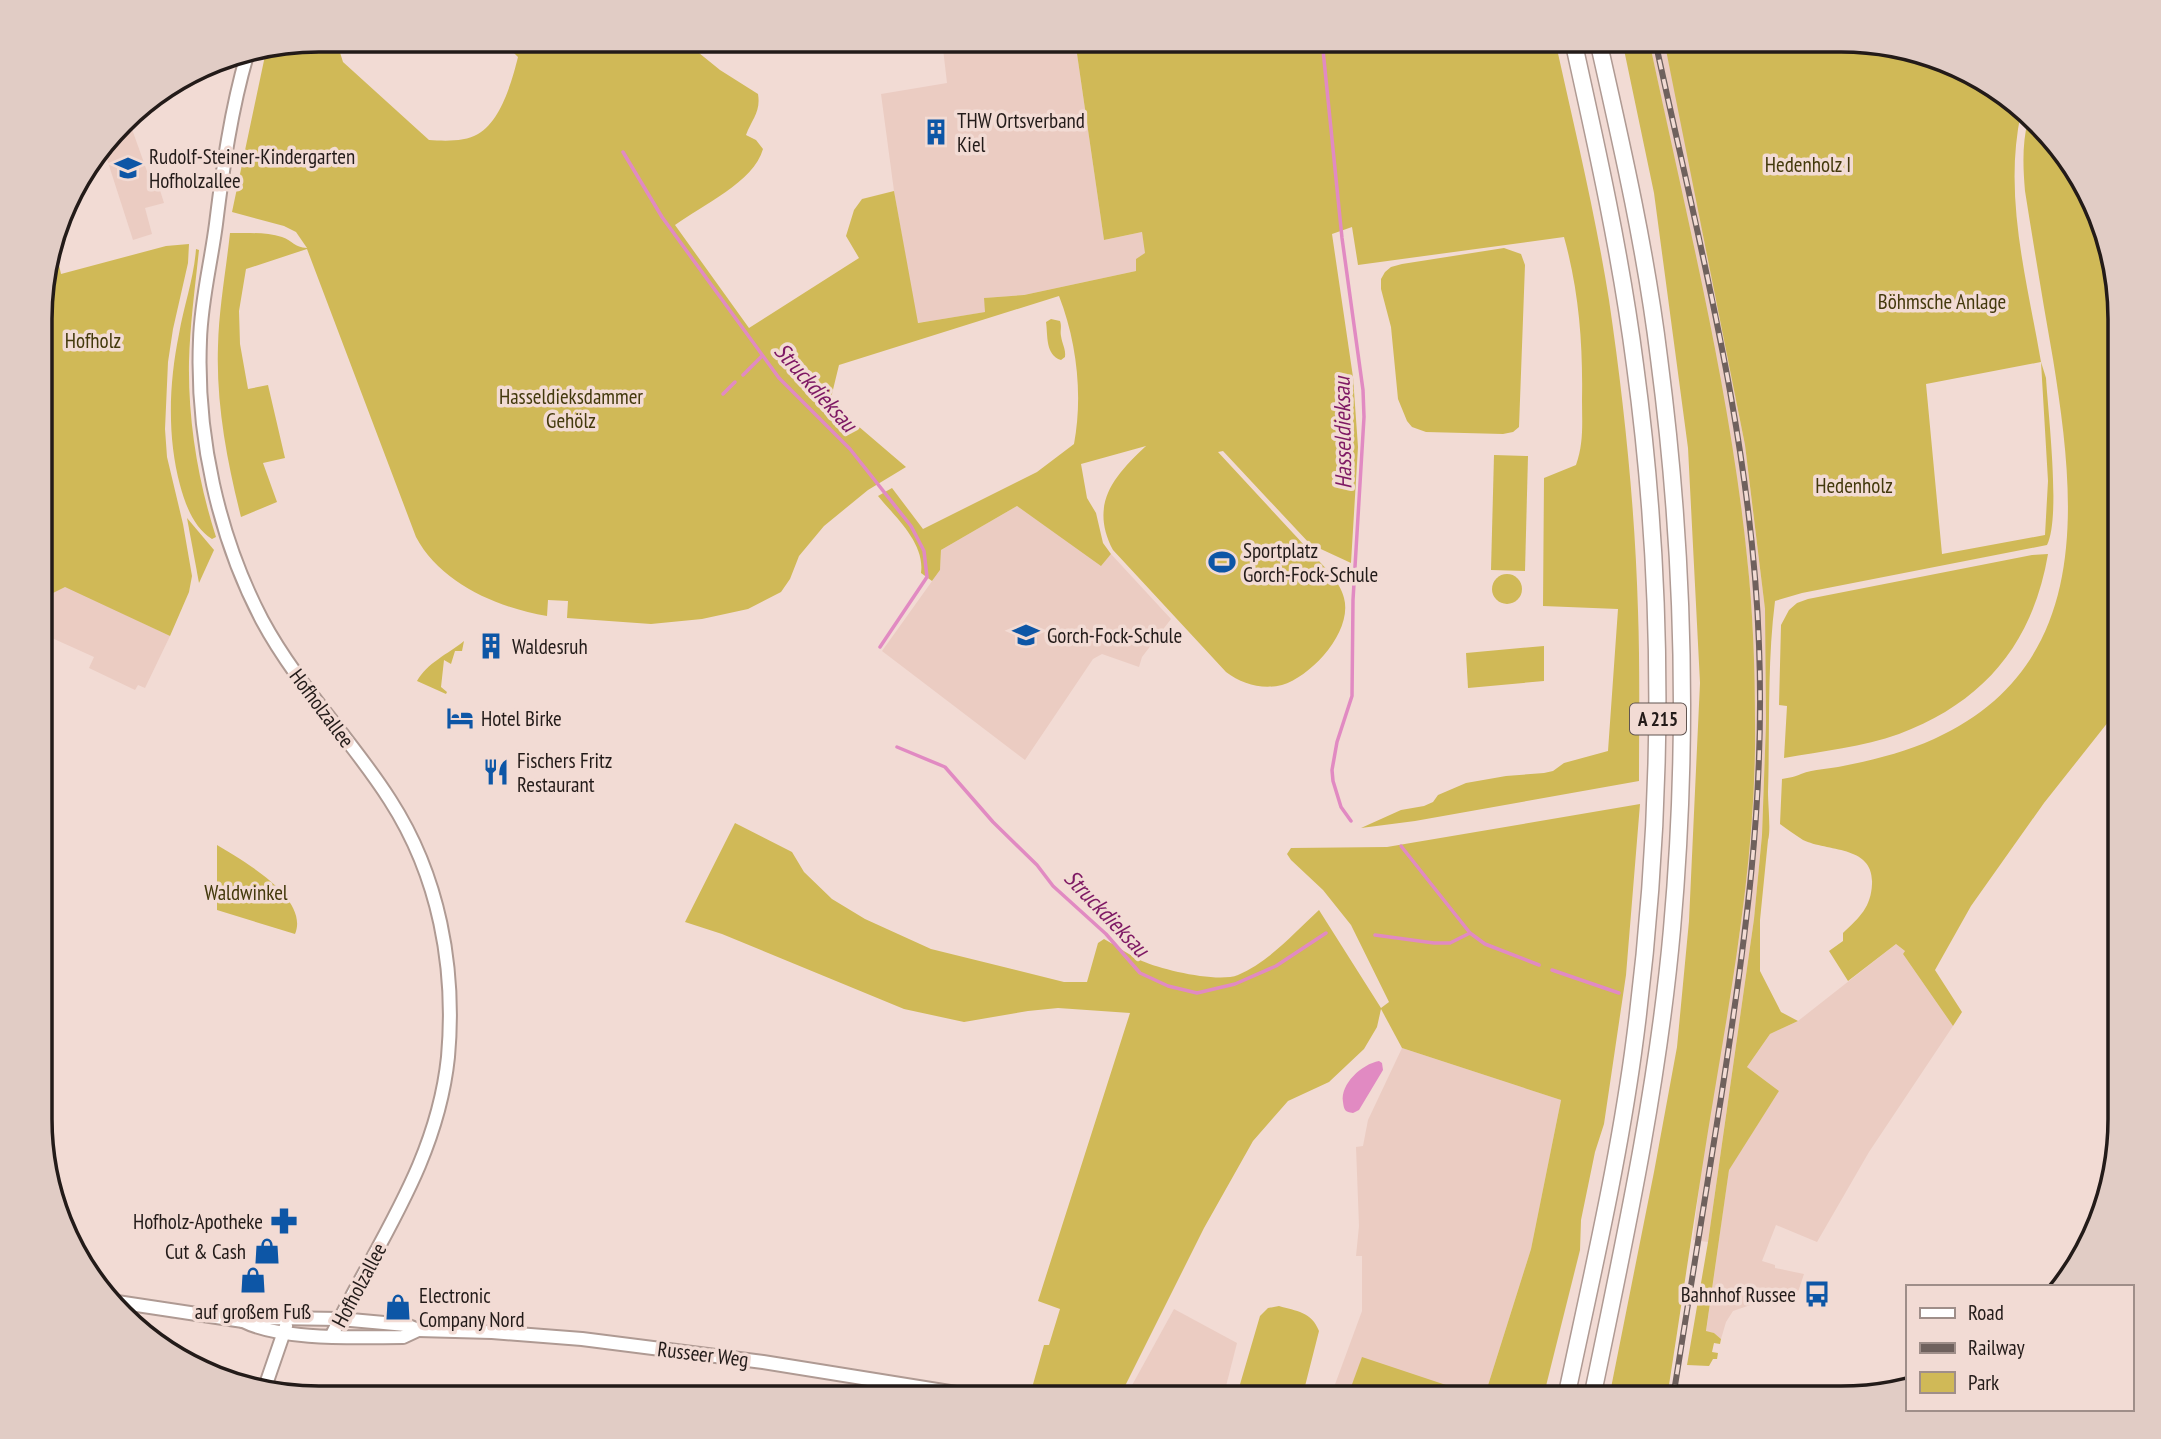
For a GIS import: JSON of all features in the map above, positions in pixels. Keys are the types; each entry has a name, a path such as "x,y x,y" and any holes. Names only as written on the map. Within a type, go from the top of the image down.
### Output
{"highway":[{"name":"A 215","path":"1568,1386 1633,1052 1648,911 1658,722 1658,656 1652,547 1635,365 1620,265 1576,52"},
{"name":"A 215","path":"1594,1386 1638,1168 1665,989 1680,816 1683,652 1670,454 1659,356 1645,262 1601,52"}],"street":[{"name":"Hofholzallee","path":"245,64 230,126 200,337 202,420 216,498 245,584 262,619 296,676 389,798 418,851 438,912 449,981 448,1055 442,1100 432,1136 415,1177 332,1335"},
{"path":"126,1303 243,1321 264,1330 284,1333"},
{"path":"243,1321 260,1318 289,1319 267,1381"},
{"name":"Russeer Weg","path":"289,1319 340,1319 406,1325 418,1330 527,1334 625,1344 763,1362 912,1386"},
{"name":"Russeer Weg","path":"284,1333 403,1337 418,1330"}],"shaded area":[{"path":"943,52 1077,52 1104,240 1142,232 1146,253 1136,271 1024,295 984,298 986,312 917,323 894,191 881,94 947,83"},
{"path":"1652,52 1667,52 1677,101 1745,445 1765,609 1766,723 1762,835 1754,919 1708,1242 1693,1240 1701,1170 1741,924 1754,782 1755,724 1753,630 1747,556 1715,354"},
{"name":"Rudolf-Steiner-Kindergarten Hofholzallee","path":"132,130 153,188 159,187 164,203 145,208 152,234 133,240 107,159"},
{"name":"Gorch-Fock-Schule","path":"1017,506 1101,565 1111,554 1171,619 1142,657 1139,667 1102,654 1093,659 1025,760 882,651 940,570 941,550"},
{"path":"65,586 170,636 145,688 138,685 135,690 89,668 94,657 52,638 52,593"},
{"path":"1896,944 1905,951 1903,954 1953,1026 1869,1152 1817,1242 1776,1225 1762,1261 1775,1265 1775,1268 1804,1274 1796,1298 1786,1304 1759,1302 1733,1311 1726,1322 1721,1339 1714,1333 1706,1332 1729,1169 1779,1091 1747,1067 1770,1034 1798,1021"},
{"path":"1402,1048 1561,1100 1531,1249 1488,1386 1334,1386 1362,1311 1362,1256 1356,1256 1359,1226 1356,1147 1363,1146 1368,1120"},
{"path":"1379,1061 1383,1070 1359,1110 1353,1113 1347,1111 1344,1107 1345,1088 1359,1071"},
{"path":"1174,1309 1237,1343 1226,1386 1132,1386"}],"green space":[{"name":"Hasseldieksdammer Gehölz","path":"340,52 343,62 429,140 448,141 478,134 493,120 509,88 518,57 513,52 698,52 758,94 757,111 746,135 756,140 763,149 758,161 738,183 675,225 749,328 859,258 846,236 854,210 862,199 894,191 918,323 985,312 984,298 1024,295 1136,271 1136,259 1145,253 1142,232 1104,240 1077,52 1558,52 1603,267 1624,416 1637,572 1639,781 1361,828 1401,810 1424,806 1433,802 1438,795 1466,783 1553,771 1564,763 1608,751 1618,609 1543,606 1544,478 1576,465 1582,432 1579,318 1564,237 1358,265 1352,227 1332,234 1353,377 1358,447 1351,563 1310,544 1223,451 1218,452 1331,574 1344,598 1342,624 1328,651 1294,680 1267,687 1252,685 1226,672 1113,550 1106,534 1104,505 1115,480 1146,446 1081,464 1087,498 1096,513 1103,543 1111,554 1101,566 1017,506 941,550 940,570 932,581 921,573 921,562 914,541 878,496 892,488 923,529 1037,472 1074,444 1078,407 1077,369 1059,296 839,365 830,402 906,467 868,490 824,526 799,556 790,579 781,592 748,609 702,619 651,624 567,618 568,601 548,600 547,616 509,607 472,591 440,568 416,537 307,249 246,269 239,311 240,344 248,389 268,385 285,458 263,463 277,502 241,517 224,432 218,368 220,318 230,233 276,235 307,248 296,232 284,226 232,212 264,59 302,53"},
{"path":"1625,52 1652,52 1719,368 1749,578 1755,721 1751,834 1738,946 1669,1386 1611,1386 1677,1047 1689,921 1700,683 1688,448 1654,193"},
{"path":"1666,52 1842,52 1911,62 1944,73 1975,88 2020,121 2016,144 2016,207 2024,269 2046,378 2053,490 2051,532 2047,545 1802,593 1775,601 1770,673 1769,831 1760,920 1760,971 1781,1012 1798,1021 1770,1034 1747,1067 1779,1091 1729,1170 1706,1331 1721,1339 1720,1344 1714,1343 1712,1352 1718,1353 1717,1359 1713,1359 1709,1366 1687,1365 1708,1242 1754,919 1762,835 1766,723 1765,609 1745,445","holes":["2041,362 2048,481 2045,535 1942,554 1926,384"]},
{"path":"2027,128 2042,143 2073,186 2094,234 2106,284 2108,722 2044,803 1971,906 1935,970 1962,1012 1953,1026 1903,954 1905,951 1896,944 1848,981 1829,951 1843,941 1843,933 1867,905 1872,884 1871,871 1866,862 1858,856 1803,840 1780,824 1782,779 1878,758 1934,739 1986,708 2023,669 2048,625 2062,576 2068,523 2067,469 2053,359 2025,191"},
{"name":"Hofholz","path":"189,244 188,263 168,362 165,429 167,457 192,576 189,592 170,636 65,587 52,594 52,319 59,264 61,274 166,246"},
{"path":"1504,248 1521,254 1525,265 1519,427 1513,432 1503,434 1426,432 1412,427 1398,399 1391,327 1381,279 1391,267 1402,264"},
{"path":"196,249 199,250 190,348 190,406 199,473 216,537 212,539 195,522 185,500 176,466 171,429 171,390 176,353"},
{"path":"1051,319 1061,323 1065,357 1061,360 1052,354 1048,344 1046,322"},
{"path":"1494,455 1528,456 1525,571 1491,570"},
{"path":"187,518 214,550 199,583"},
{"path":"2048,554 2041,586 2017,642 1980,686 1956,705 1899,734 1857,745 1784,758 1787,706 1779,705 1781,625 1789,610 1797,603"},
{"path":"1507,574 1518,578 1522,589 1518,600 1507,604 1496,600 1492,589 1496,578"},
{"path":"464,641 462,651 455,651 451,664 444,660 441,687 446,694 417,681 432,664"},
{"path":"1544,646 1544,681 1468,688 1466,653"},
{"path":"1640,804 1626,975 1604,1124 1595,1152 1581,1220 1580,1250 1546,1386 1488,1386 1531,1249 1561,1100 1402,1048 1381,1009 1377,1027 1364,1049 1329,1082 1288,1101 1253,1141 1204,1228 1125,1386 1033,1386 1044,1345 1049,1345 1060,1309 1038,1301 1130,1013 1058,1008 964,1022 904,1009 722,934 685,922 735,823 792,852 804,872 832,899 865,919 931,949 1064,982 1087,982 1098,943 1104,939 1151,965 1204,976 1238,975 1271,955 1319,910 1381,1008 1389,1002 1351,925 1323,890 1287,854 1291,848 1387,847"},
{"name":"Waldwinkel","path":"217,845 257,870 284,894 293,907 297,920 295,934 217,910"},
{"path":"1279,1306 1297,1311 1308,1316 1319,1331 1305,1386 1240,1386 1260,1316 1268,1308"},
{"path":"1362,1357 1449,1386 1351,1386"}],"waterway":[{"name":"Hasseldieksau","path":"1323,52 1364,417 1353,600 1352,696 1337,742 1332,770 1341,807 1351,821"},
{"name":"Struckdieksau","path":"623,152 662,217 779,378 850,449 911,526 924,551 927,577 880,647"},
{"path":"743,375 762,356"},
{"path":"723,394 735,382"},
{"name":"Struckdieksau","path":"897,747 945,767 993,822 1037,865 1053,886 1106,934 1140,973 1168,986 1197,993 1235,984 1276,966 1326,933"},
{"name":"Hasseldieksau","path":"1401,846 1470,933"},
{"name":"Struckdieksau","path":"1375,935 1450,943 1470,933 1485,944 1539,965"},
{"name":"Struckdieksau","path":"1552,970 1619,993"}],"railway":[{"path":"1658,52 1705,265 1746,492 1754,568 1760,703 1756,817 1745,928 1675,1386"}],"place":[{"name":"THW Ortsverband Kiel","path":"936,132"},
{"name":"Rudolf-Steiner-Kindergarten Hofholzallee","path":"128,168"},
{"name":"Sportplatz Gorch-Fock-Schule","path":"1222,562"},
{"name":"Gorch-Fock-Schule","path":"1026,635"},
{"name":"Waldesruh","path":"491,646"},
{"name":"Hotel Birke","path":"460,718"},
{"name":"Fischers Fritz Restaurant","path":"496,772"},
{"name":"Hofholz-Apotheke","path":"284,1221"},
{"name":"Cut & Cash","path":"267,1251"},
{"name":"auf großem Fuß","path":"253,1280"},
{"name":"Bahnhof Russee","path":"1817,1294"},
{"name":"Electronic Company Nord","path":"398,1307"}],"park label":[{"name":"Hedenholz I","path":"1808,164"},
{"name":"Böhmsche Anlage","path":"1942,301"},
{"name":"Hedenholz","path":"1854,485"}]}
